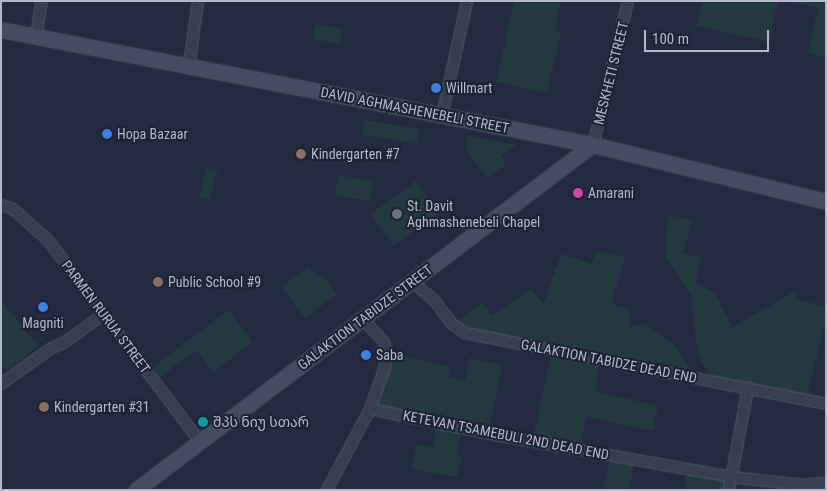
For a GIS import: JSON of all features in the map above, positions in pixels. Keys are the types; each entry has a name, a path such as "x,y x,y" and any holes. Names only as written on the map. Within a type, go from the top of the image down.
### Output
{"street":[{"path":"36,37 42,1"},
{"path":"189,66 198,1"},
{"path":"442,116 467,1"},
{"name":"MESKHETI STREET","path":"593,145 628,1"},
{"name":"DAVID AGHMASHENEBELI STREET","path":"1,30 593,145 826,202"},
{"name":"GALAKTION TABIDZE STREET","path":"137,490 593,145"},
{"name":"PARMEN RURUA STREET","path":"1,204 12,209 48,240 200,442"},
{"name":"GALAKTION TABIDZE DEAD END","path":"412,282 434,300 452,324 465,333 826,404"},
{"path":"1,384 50,348 64,342 104,314"},
{"path":"329,489 370,409 385,367 387,352 384,342 364,318"},
{"path":"729,490 748,388"},
{"name":"KETEVAN TSAMEBULI 2ND DEAD END","path":"370,409 496,435 731,477 804,485 826,483"}],"green space":[{"path":"514,1 561,1 555,28 561,35 547,93 496,82"},
{"path":"703,1 778,1 769,42 696,26"},
{"path":"788,1 826,1 826,57 808,53 818,8"},
{"path":"315,24 343,29 340,44 312,39"},
{"path":"365,120 419,130 417,144 362,135"},
{"path":"468,136 516,145 501,156 506,164 487,178 466,150"},
{"path":"206,167 218,170 210,200 199,197"},
{"path":"338,175 374,181 370,201 335,196"},
{"path":"416,181 439,213 394,245 371,214"},
{"path":"669,215 692,220 683,253 701,258 696,283 715,293 732,327 794,292 801,301 826,306 826,322 806,400 717,382 707,372 697,352 691,295 666,258 665,238"},
{"path":"596,251 625,257 612,304 630,310 630,326 645,324 674,345 697,378 600,359 595,391 658,406 653,431 587,417 580,449 532,441 552,350 465,333 452,324 482,303 492,316 531,289 543,304 561,254 592,264"},
{"path":"307,267 326,280 337,294 305,318 281,287"},
{"path":"1,300 38,346 7,371 1,363"},
{"path":"229,310 253,342 213,372 196,350 160,377 153,367"},
{"path":"387,352 450,367 449,377 465,381 469,358 502,365 489,433 462,428 457,455 462,456 457,477 412,469 416,444 433,448 436,423 370,409"},
{"path":"611,455 635,459 629,490 603,490"},
{"path":"687,469 731,477 729,490 684,490"}],"place":[{"name":"Willmart","path":"436,88"},
{"name":"Hopa Bazaar","path":"107,134"},
{"name":"Kindergarten #7","path":"301,154"},
{"name":"Amarani","path":"578,193"},
{"name":"St. Davit Aghmashenebeli Chapel","path":"397,214"},
{"name":"Public School #9","path":"158,282"},
{"name":"Magniti","path":"43,307"},
{"name":"Saba","path":"366,355"},
{"name":"Kindergarten #31","path":"44,407"},
{"name":"შპს ნიუ სთარ","path":"203,422"}]}
